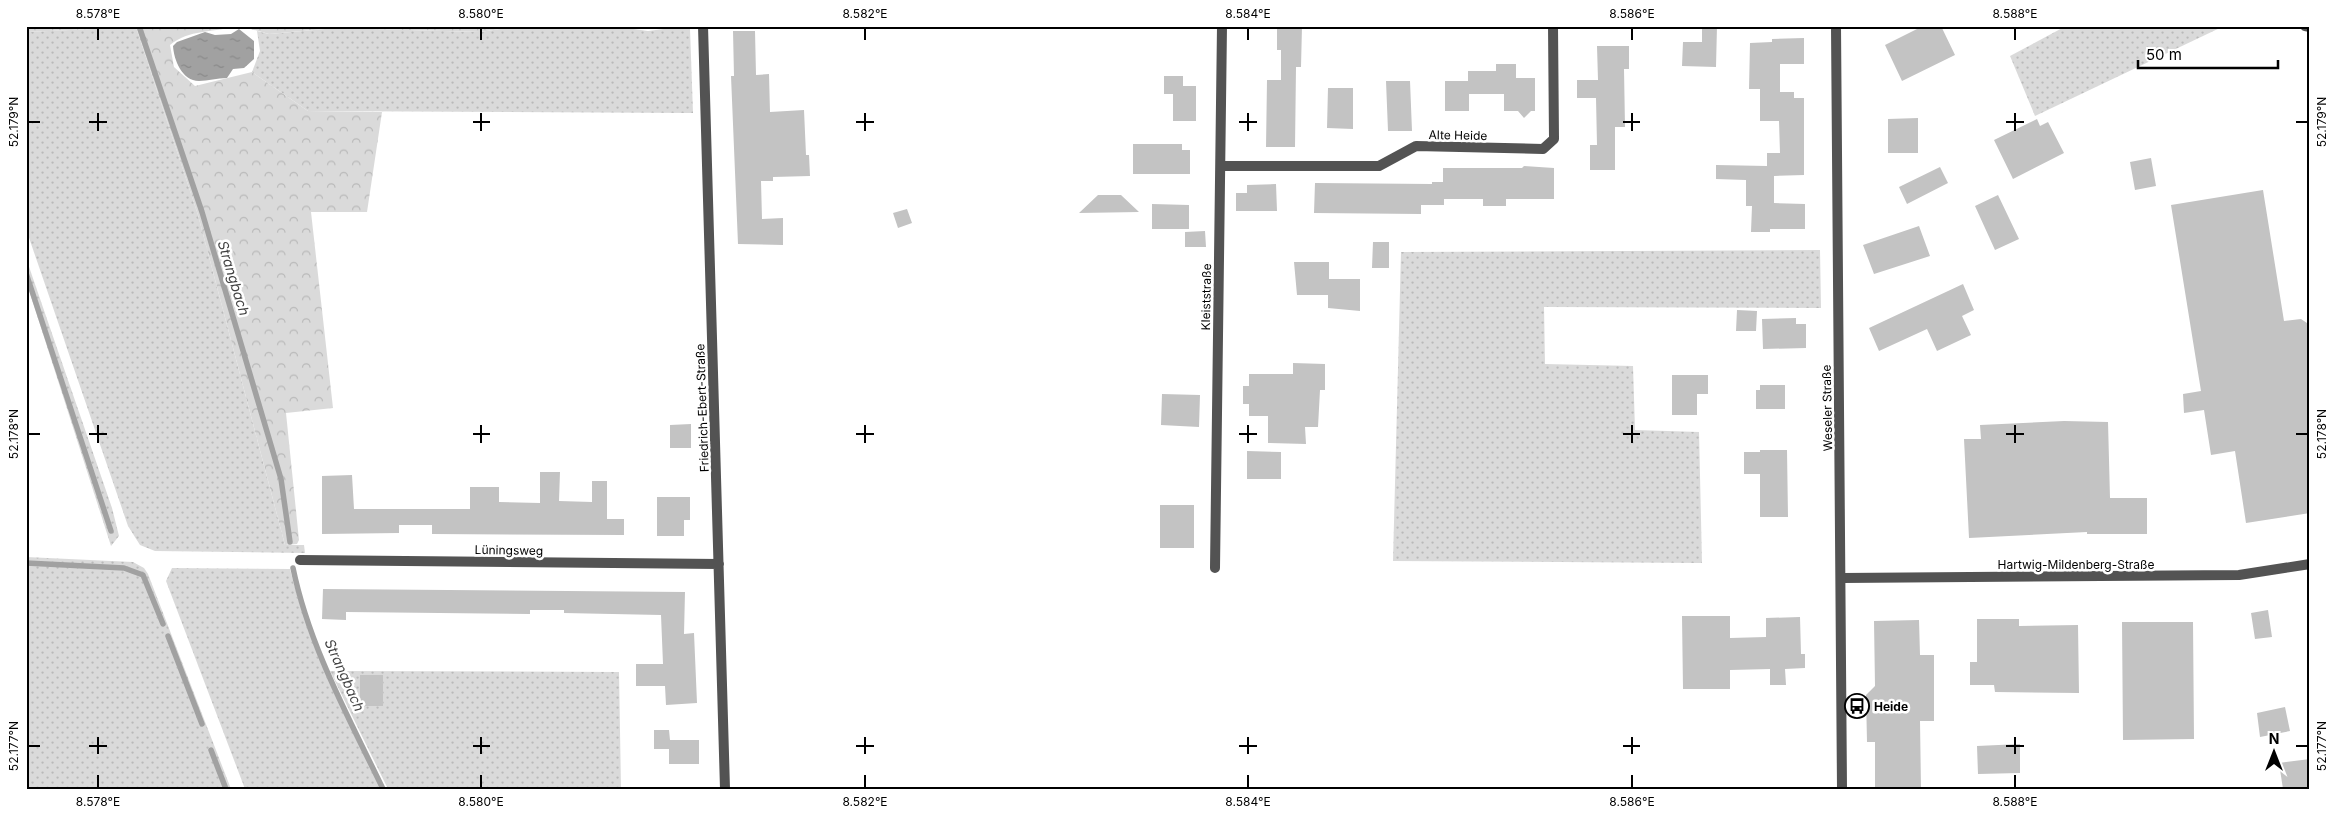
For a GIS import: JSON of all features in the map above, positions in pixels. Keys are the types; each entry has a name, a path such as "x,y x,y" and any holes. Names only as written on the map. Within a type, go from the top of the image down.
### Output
{"street":[{"name":"Friedrich-Ebert-Straße","path":"703,26 725,789"},
{"name":"Kleiststraße","path":"1216,568 1222,26"},
{"name":"Alte Heide","path":"1221,166 1379,166 1416,146 1542,149 1554,139 1554,26"},
{"name":"Weseler Straße","path":"1836,26 1842,578 1842,789"},
{"path":"2305,26 2310,28"},
{"name":"Lüningsweg","path":"300,560 718,564"},
{"name":"Hartwig-Mildenberg-Straße","path":"1842,578 2239,575 2310,564"}],"green space":[{"path":"26,26 236,26 193,34 177,40 170,45 174,67 195,86 252,72 308,111 382,112 367,212 311,212 333,408 286,413 299,540 297,544 285,545 198,215 136,27 27,32"},
{"path":"240,26 521,26 480,32 336,28 269,34"},
{"path":"521,26 613,26 648,31 687,26 690,29 693,113 308,111 252,72 260,51 257,31 269,34 336,28 480,32"},
{"path":"2066,26 2224,26 2035,116 2010,56"},
{"path":"136,27 198,215 285,545 304,545 305,553 155,551 140,545 128,526 26,229 26,32"},
{"path":"1820,250 1821,308 1544,307 1545,364 1633,366 1635,430 1699,432 1702,563 1393,561 1401,252"},
{"path":"26,258 112,508 119,536 111,546 26,281"},
{"path":"26,557 133,562 144,568 148,574 231,789 26,789"},
{"path":"172,568 290,569 298,598 318,653 382,789 245,789 166,581"},
{"path":"330,671 619,672 621,789 388,789"}],"water":[{"path":"239,29 254,41 254,59 244,68 233,69 227,78 202,81 188,78 180,69 173,46 177,42 205,32 215,35 231,34"}],"building":[{"path":"1277,26 1302,26 1301,67 1296,67 1295,147 1266,147 1267,80 1281,80 1281,50 1277,50"},
{"path":"1702,26 1717,26 1716,67 1682,66 1683,42 1702,42"},
{"path":"1923,26 1941,26 1955,55 1902,81 1885,45"},
{"path":"733,31 755,31 756,75 769,74 770,112 804,110 806,155 809,155 810,176 773,177 773,181 761,181 762,219 783,218 783,245 738,244 731,76 734,76"},
{"path":"1804,38 1804,64 1780,64 1780,92 1794,92 1794,98 1804,98 1804,175 1774,176 1774,203 1805,204 1805,229 1770,229 1770,232 1751,232 1752,206 1746,206 1746,180 1716,179 1716,165 1767,166 1767,153 1780,153 1779,121 1760,121 1760,89 1749,89 1750,43 1772,42 1772,39"},
{"path":"1597,46 1629,46 1629,69 1624,69 1625,127 1615,127 1615,170 1590,170 1590,145 1597,145 1596,98 1577,98 1577,80 1598,80"},
{"path":"1496,64 1516,64 1516,78 1535,78 1535,111 1531,111 1524,118 1518,111 1504,111 1504,94 1469,94 1469,111 1445,111 1445,81 1468,81 1468,71 1496,71"},
{"path":"1164,76 1183,76 1183,86 1196,86 1196,121 1173,121 1173,94 1164,94"},
{"path":"1386,81 1410,81 1412,131 1388,131"},
{"path":"1328,88 1353,88 1353,129 1327,128"},
{"path":"1918,118 1918,153 1888,153 1888,119"},
{"path":"2037,119 2040,126 2048,122 2064,153 2013,179 1994,140"},
{"path":"1133,144 1182,144 1182,150 1190,150 1190,174 1133,174"},
{"path":"2151,158 2156,186 2135,190 2130,162"},
{"path":"1524,166 1554,168 1554,199 1506,199 1506,206 1483,206 1483,199 1444,199 1444,205 1421,205 1421,214 1314,213 1315,183 1432,184 1432,182 1443,182 1443,168 1522,168"},
{"path":"1940,167 1948,183 1907,204 1899,187"},
{"path":"1276,184 1277,211 1236,211 1236,193 1247,193 1247,185"},
{"path":"2263,190 2284,321 2301,319 2310,325 2310,513 2246,523 2235,451 2211,455 2204,410 2184,413 2183,394 2201,391 2171,205"},
{"path":"1098,195 1121,195 1139,212 1079,213"},
{"path":"1998,195 2019,239 1995,250 1975,206"},
{"path":"1152,204 1189,205 1189,229 1152,229"},
{"path":"907,209 912,223 898,228 893,213"},
{"path":"1919,226 1930,256 1874,274 1863,245"},
{"path":"1205,231 1206,247 1185,247 1185,232"},
{"path":"1373,242 1389,242 1389,268 1372,268"},
{"path":"1294,262 1329,262 1329,279 1360,279 1360,311 1328,308 1328,295 1297,295"},
{"path":"1963,284 1974,310 1962,316 1971,335 1937,351 1927,329 1879,351 1869,328"},
{"path":"1737,310 1757,311 1756,331 1736,331"},
{"path":"1796,318 1796,324 1806,324 1806,348 1763,349 1762,319"},
{"path":"1293,363 1325,364 1325,390 1320,390 1318,427 1305,427 1306,444 1268,443 1268,416 1249,416 1249,404 1243,404 1243,386 1249,386 1249,374 1293,374"},
{"path":"1672,375 1708,375 1708,394 1697,394 1697,415 1672,415"},
{"path":"1760,385 1785,385 1785,409 1756,409 1756,390 1760,390"},
{"path":"1162,394 1200,395 1199,427 1161,425"},
{"path":"2064,421 2108,422 2110,498 2147,498 2147,534 2087,534 2087,532 1969,538 1964,439 1981,439 1980,425"},
{"path":"691,424 691,448 670,448 670,425"},
{"path":"1760,450 1787,450 1788,517 1760,517 1760,474 1744,474 1744,452 1760,452"},
{"path":"1247,451 1281,452 1281,479 1247,479"},
{"path":"540,472 560,472 559,501 592,502 592,481 607,481 607,519 624,519 624,535 432,534 432,525 399,525 399,533 322,534 322,476 352,475 354,509 470,509 470,487 499,487 499,502 540,503"},
{"path":"657,497 690,497 690,520 684,520 684,536 657,536"},
{"path":"1160,505 1194,505 1194,548 1160,548"},
{"path":"323,589 685,592 684,634 694,633 697,703 666,705 665,686 636,686 636,664 663,664 661,615 564,613 564,610 530,610 530,614 346,612 346,620 322,619"},
{"path":"2268,610 2272,637 2255,639 2251,613"},
{"path":"1682,616 1730,616 1730,638 1766,637 1766,618 1800,617 1801,654 1805,654 1805,668 1785,669 1786,685 1770,685 1770,669 1730,670 1730,689 1683,689"},
{"path":"1977,619 2019,619 2019,626 2078,625 2079,693 1995,692 1994,685 1970,685 1970,662 1977,662"},
{"path":"1919,620 1920,655 1934,655 1934,721 1920,721 1921,789 1875,789 1875,742 1867,742 1866,695 1875,686 1874,621"},
{"path":"2122,622 2193,622 2194,739 2123,740"},
{"path":"360,675 383,675 383,706 360,706"},
{"path":"2285,707 2290,731 2260,737 2257,713"},
{"path":"654,730 669,730 670,740 699,740 699,764 669,764 669,749 654,749"},
{"path":"2020,744 2020,773 1978,774 1977,746"},
{"path":"2310,759 2310,789 2283,789 2279,763"}],"waterway":[{"name":"Strangbach","path":"139,26 202,212 281,479 290,542"},
{"path":"26,273 111,531"},
{"path":"26,563 124,568 143,575 163,624"},
{"name":"Strangbach","path":"293,568 309,625 331,681 383,789"},
{"path":"168,636 202,724"},
{"path":"211,750 226,789"}],"place":[{"name":"Heide","path":"1857,706"}]}
